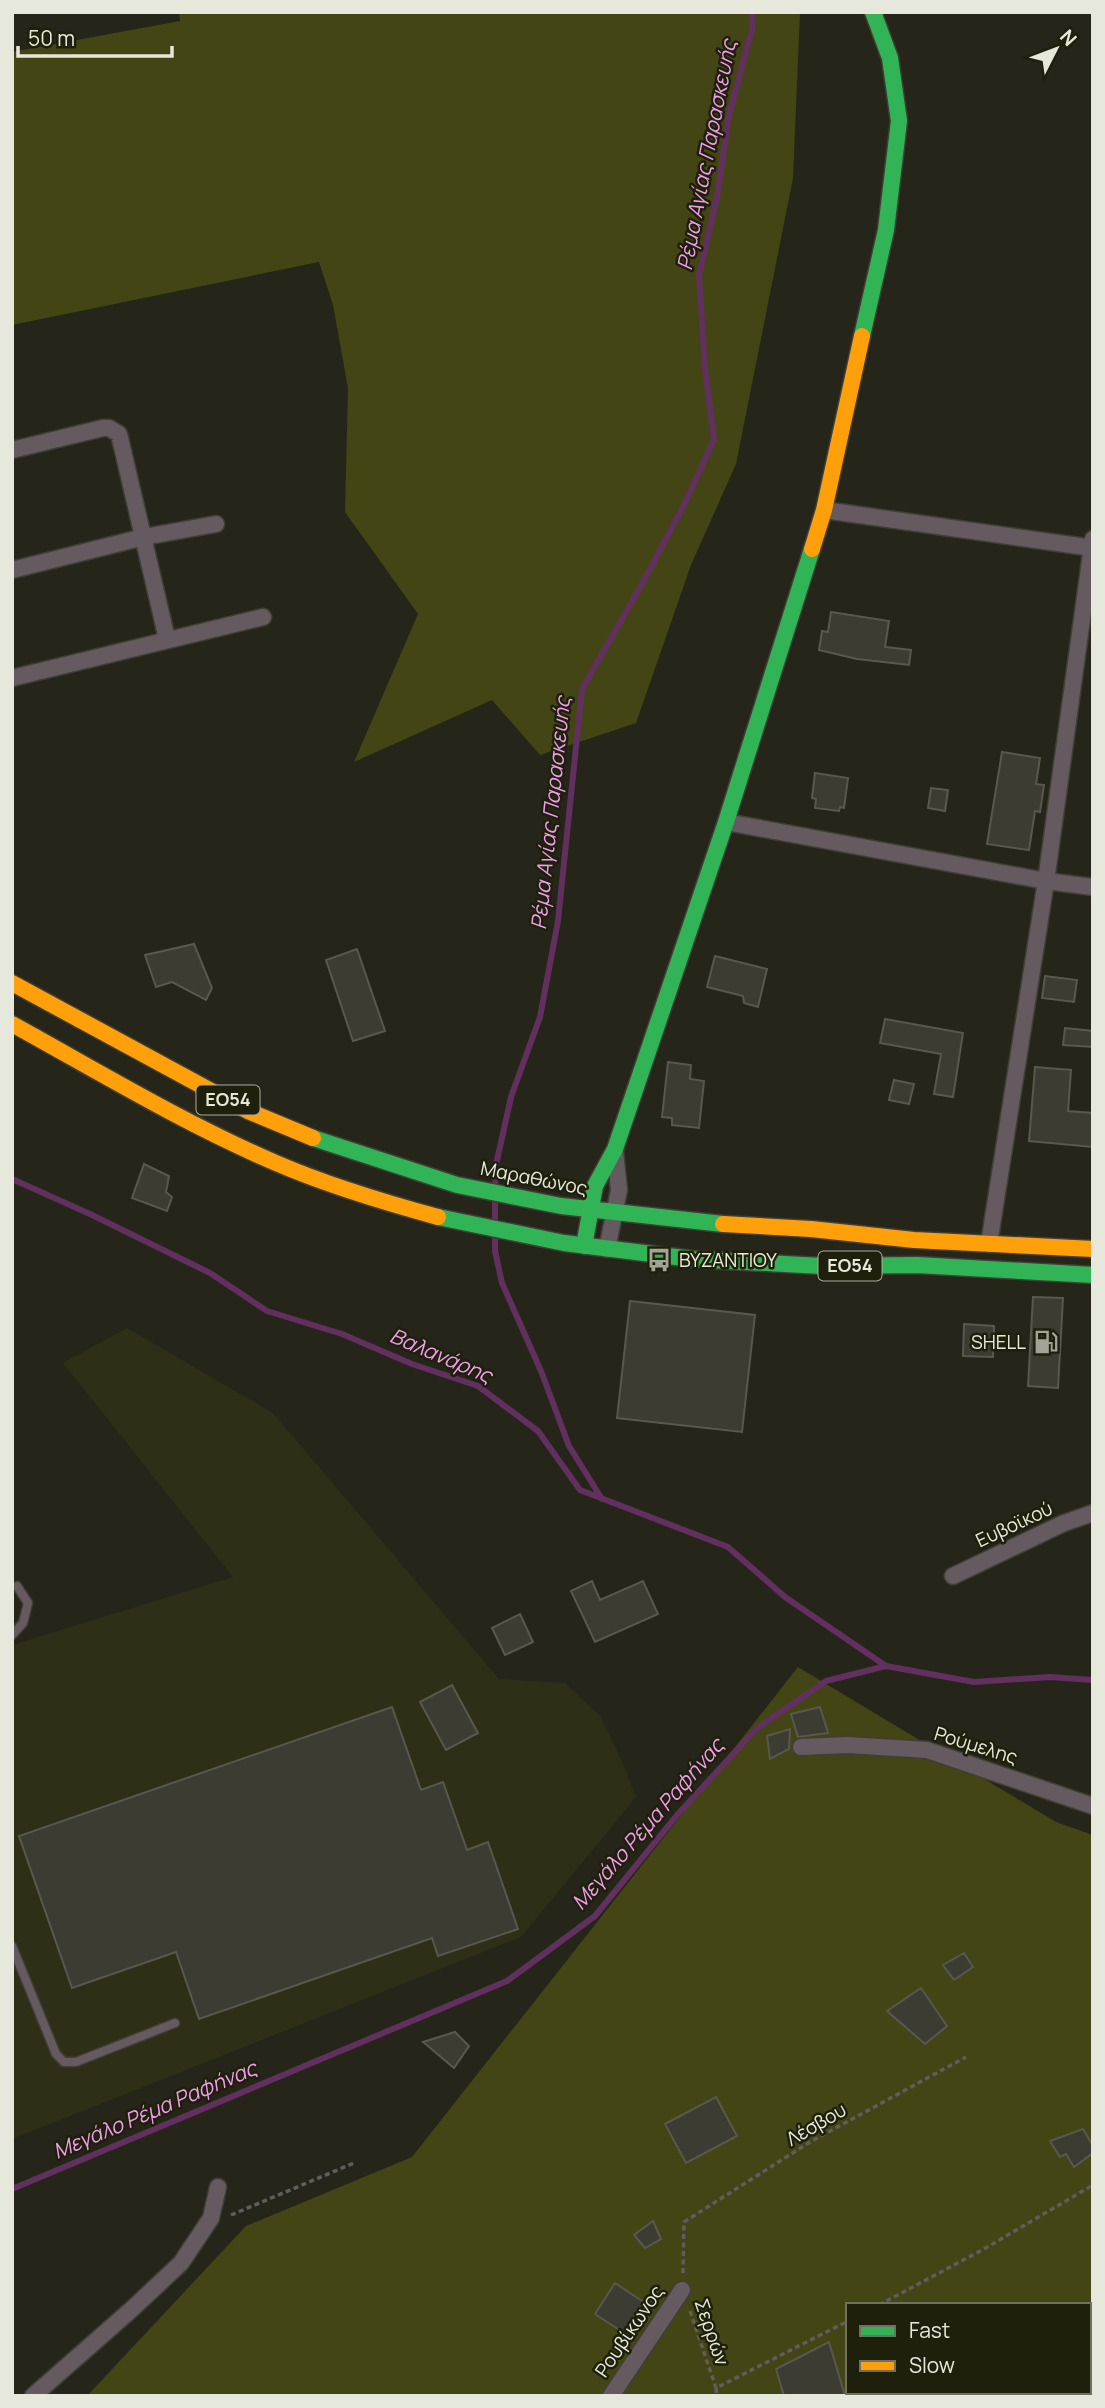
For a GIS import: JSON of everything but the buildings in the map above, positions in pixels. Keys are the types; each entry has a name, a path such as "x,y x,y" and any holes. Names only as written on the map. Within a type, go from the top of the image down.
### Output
{"main road":[{"path":"584,1246 595,1186 615,1149 726,822 824,510 886,230 900,121 890,58 873,12"},
{"name":"Μαραθώνος","path":"12,983 248,1111 354,1153 457,1185 590,1210 716,1224 811,1229 914,1240 1093,1249"},
{"name":"ΕΟ54","path":"12,1024 229,1142 355,1192 461,1223 584,1246 711,1260 808,1266 914,1265 1093,1275"}],"street":[{"path":"12,450 103,428 115,430 121,439 167,639"},
{"path":"824,510 1092,545 1046,881 989,1244"},
{"path":"12,570 144,537 216,524"},
{"path":"12,678 264,617"},
{"path":"726,822 1046,881 1093,887"},
{"path":"607,1249 619,1190 615,1149"},
{"name":"Ευβοϊκού","path":"953,1576 1064,1523 1093,1513"},
{"name":"Ρούμελης","path":"802,1747 859,1746 927,1750 1093,1806"},
{"path":"33,2396 181,2263 211,2218 218,2188"},
{"name":"Ρουβίκωνος","path":"611,2396 682,2290"}],"lane":[{"path":"12,1635 23,1623 28,1603 17,1586"},
{"path":"12,1946 56,2054 64,2062 76,2062 175,2023"}],"path":[{"name":"Λέσβου","path":"684,2222 810,2142 966,2057"},
{"path":"205,2226 354,2163"},
{"path":"883,2303 984,2249 1093,2185"},
{"name":"Σερρών","path":"684,2222 682,2290 716,2388 846,2322"},
{"path":"716,2388 717,2396"}],"shaded area":[{"path":"179,12 800,12 793,178 736,464 691,565 636,723 540,755 492,700 354,762 418,614 345,512 348,388 333,305 319,262 12,325 12,52 180,21"},
{"path":"127,1328 273,1413 499,1679 565,1683 600,1716 636,1797 521,1937 12,2139 12,1645 233,1577 63,1363"},
{"path":"798,1667 1056,1822 1093,1835 1093,2396 1088,2394 1091,2394 1091,2303 846,2303 846,2394 856,2394 850,2396 87,2396 246,2226 412,2157"}],"waterway":[{"name":"Ρέμα Αγίας Παρασκευής","path":"495,1186 496,1165 511,1097 540,1017 558,921 582,689 684,505 714,439 705,368 699,275 717,197 729,115 752,29 752,12"},
{"name":"Βαλανάρης","path":"12,1179 210,1273 267,1311 342,1334 412,1364 478,1386 538,1431 580,1490 728,1547 785,1597 886,1666"},
{"name":"Ρέμα Αγίας Παρασκευής","path":"495,1201 495,1225"},
{"name":"Ρέμα Αγίας Παρασκευής","path":"495,1236 495,1251 502,1283 541,1371 569,1446 602,1499"},
{"name":"Μεγάλο Ρέμα Ραφήνας","path":"12,2189 507,1981 595,1916 678,1814 756,1729 826,1681 886,1666 974,1682 1050,1677 1093,1680"}],"traffic: fast":[{"path":"862,336 886,230 899,121 890,58 873,12"},
{"path":"584,1246 595,1186 615,1149 726,822 812,549"},
{"path":"313,1138 457,1185 561,1206 723,1224"},
{"path":"438,1217 564,1243 692,1259 821,1266 917,1265 1093,1275"},
{"path":"1068,2396 1072,2394"}],"traffic: slow":[{"path":"812,549 824,510 862,336"},
{"path":"12,983 248,1111 313,1138"},
{"path":"12,1024 142,1097 242,1148 336,1186 438,1217"},
{"path":"723,1224 811,1229 914,1240 1093,1249"}],"place":[{"name":"ΒΥΖΑΝΤΙΟΥ","path":"659,1260"},
{"name":"SHELL","path":"1046,1342"}]}
